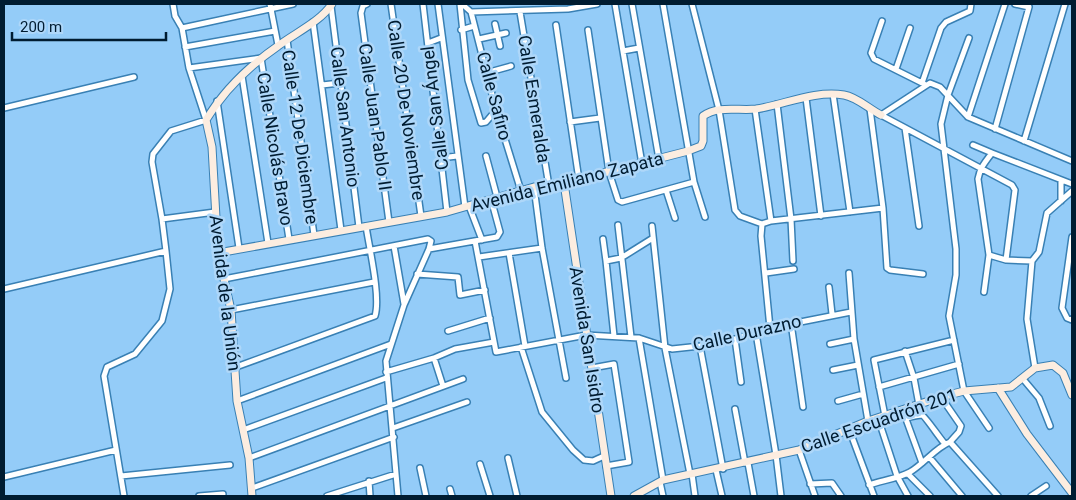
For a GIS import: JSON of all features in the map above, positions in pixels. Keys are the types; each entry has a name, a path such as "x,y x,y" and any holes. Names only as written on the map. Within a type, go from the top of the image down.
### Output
{"main road":[{"path":"206,120 217,101 227,89 261,58 313,22 332,5"},
{"path":"719,110 755,109 834,94 856,99 881,115"},
{"name":"Avenida Emiliano Zapata","path":"218,253 447,212 534,187 579,180 688,151 701,146 703,141 703,116 709,112 719,110"},
{"name":"Avenida de la Unión","path":"206,120 212,147 218,253 231,310 237,401 249,458 252,496"},
{"name":"Avenida San Isidro","path":"564,183 611,496"},
{"path":"1035,368 1053,365 1063,372 1072,395"},
{"name":"Calle Escuadrón 201","path":"634,496 643,494 661,481 799,450 868,421 964,391 1011,387 1035,368"},
{"path":"998,388 1027,434 1072,492"}],"street":[{"path":"124,496 105,389 105,371 107,367 135,354 162,322 170,289 162,219 152,162 153,154 171,131 206,120 189,68 182,28 175,16 173,4"},
{"path":"182,28 271,7 293,4"},
{"name":"Calle Juan Pablo II","path":"367,4 363,6 361,13 390,222"},
{"name":"Calle 20 De Noviembre","path":"391,4 421,216"},
{"name":"Calle San Ángel","path":"423,4 447,212"},
{"path":"438,4 456,156 467,207 482,240"},
{"path":"461,4 471,12 520,12 568,9 597,4"},
{"path":"461,4 461,30 468,80 481,123 486,122 496,110"},
{"path":"615,4 642,164"},
{"path":"663,4 694,182 705,218"},
{"path":"692,4 719,110 735,210 740,216 762,224 771,221 882,208"},
{"path":"924,84 942,28 946,22 970,11 971,4"},
{"path":"968,117 1005,4"},
{"path":"995,129 1029,7 1015,4"},
{"path":"1024,141 1065,4"},
{"name":"Calle San Antonio","path":"236,367 376,316 377,310 370,251 363,226 340,83 332,5"},
{"path":"632,6 659,159"},
{"path":"271,7 278,45"},
{"name":"Calle Safiro","path":"471,12 496,110 521,191"},
{"name":"Calle Esmeralda","path":"520,12 549,186"},
{"path":"882,21 871,53 874,59 924,84"},
{"path":"313,22 341,230"},
{"path":"495,24 500,46"},
{"path":"556,25 579,180"},
{"path":"461,30 474,26"},
{"path":"896,69 910,28"},
{"path":"588,30 609,172 618,200 622,202 694,182"},
{"path":"186,47 275,31"},
{"path":"479,40 506,33"},
{"path":"428,43 441,38"},
{"path":"969,38 948,95 941,124 942,148 956,248 956,275 949,316 964,391 989,428"},
{"name":"Calle 12 De Diciembre","path":"287,40 314,235"},
{"path":"623,51 639,48"},
{"path":"189,68 261,58"},
{"name":"Calle Nicolás Bravo","path":"261,58 288,240"},
{"path":"486,72 511,66"},
{"path":"242,76 268,243"},
{"path":"4,108 134,77"},
{"path":"322,85 340,83"},
{"path":"1006,260 1015,190 1012,184 881,115 924,84 930,83 940,86 968,117 1072,161"},
{"path":"834,94 850,212"},
{"path":"806,98 821,216"},
{"path":"217,101 239,248"},
{"path":"777,104 791,219 793,261"},
{"path":"755,109 771,221"},
{"path":"870,109 887,268 923,274"},
{"path":"570,122 600,118"},
{"path":"905,128 919,226"},
{"path":"973,145 1072,184"},
{"path":"984,292 989,255 978,179 980,168 992,153"},
{"path":"441,158 456,156"},
{"path":"429,249 497,237 500,232 486,156"},
{"path":"1061,181 1061,201"},
{"path":"534,187 542,248 566,378"},
{"path":"666,190 675,218"},
{"path":"1035,368 1027,319 1032,261 1039,252 1047,213 1072,191"},
{"path":"162,219 215,212"},
{"path":"762,224 761,236 770,328"},
{"path":"618,225 631,337"},
{"path":"652,226 665,348 696,496"},
{"path":"1072,237 1062,308 1067,318 1072,320"},
{"path":"606,260 621,258 653,238"},
{"path":"224,279 428,239 431,244 404,305 391,344 386,375 394,437 398,496"},
{"path":"603,239 614,336"},
{"path":"242,430 455,349 494,342 475,241"},
{"path":"394,246 404,305"},
{"path":"479,257 542,248"},
{"path":"4,289 166,252"},
{"path":"509,253 523,347 545,417 584,460 593,461 604,456"},
{"path":"989,255 1006,260 1032,261"},
{"path":"766,273 794,269"},
{"path":"849,272 854,339 868,421"},
{"path":"417,274 458,277 460,295 485,290"},
{"path":"231,310 374,282"},
{"path":"829,286 832,314"},
{"name":"Calle Durazno","path":"494,342 496,352 558,342 586,335 639,338 665,348 700,346 735,339 791,323 851,312"},
{"path":"448,331 490,318"},
{"path":"791,323 803,407"},
{"path":"756,333 781,496"},
{"path":"639,338 663,496"},
{"path":"735,339 742,382"},
{"path":"830,344 854,339"},
{"path":"908,496 897,476 881,417 880,387 874,360 954,340"},
{"path":"237,401 391,344"},
{"path":"700,346 722,496"},
{"path":"905,351 920,405"},
{"path":"434,358 443,386"},
{"path":"592,368 614,364 629,462 606,466"},
{"path":"880,387 959,364"},
{"path":"833,370 858,365"},
{"path":"249,458 463,378"},
{"path":"1023,379 1039,398 1050,426"},
{"path":"838,401 863,394"},
{"path":"869,485 908,474 930,458 959,432 960,426 941,398"},
{"path":"393,428 466,402"},
{"path":"735,409 754,496"},
{"path":"903,411 922,463"},
{"path":"906,418 922,415 926,417 934,434 948,443 998,496"},
{"path":"849,430 874,496"},
{"path":"252,488 394,437"},
{"path":"4,477 116,450"},
{"path":"799,450 815,496"},
{"path":"508,458 517,496"},
{"path":"930,458 962,496"},
{"path":"480,464 490,496"},
{"path":"121,476 230,465"},
{"path":"420,468 426,496"},
{"path":"327,496 340,494 368,481 396,474"},
{"path":"908,474 930,496"},
{"path":"368,481 370,496"},
{"path":"810,484 832,483 840,496"},
{"path":"1034,495 1046,486"},
{"path":"450,489 452,496"},
{"path":"199,496 223,494"}]}
